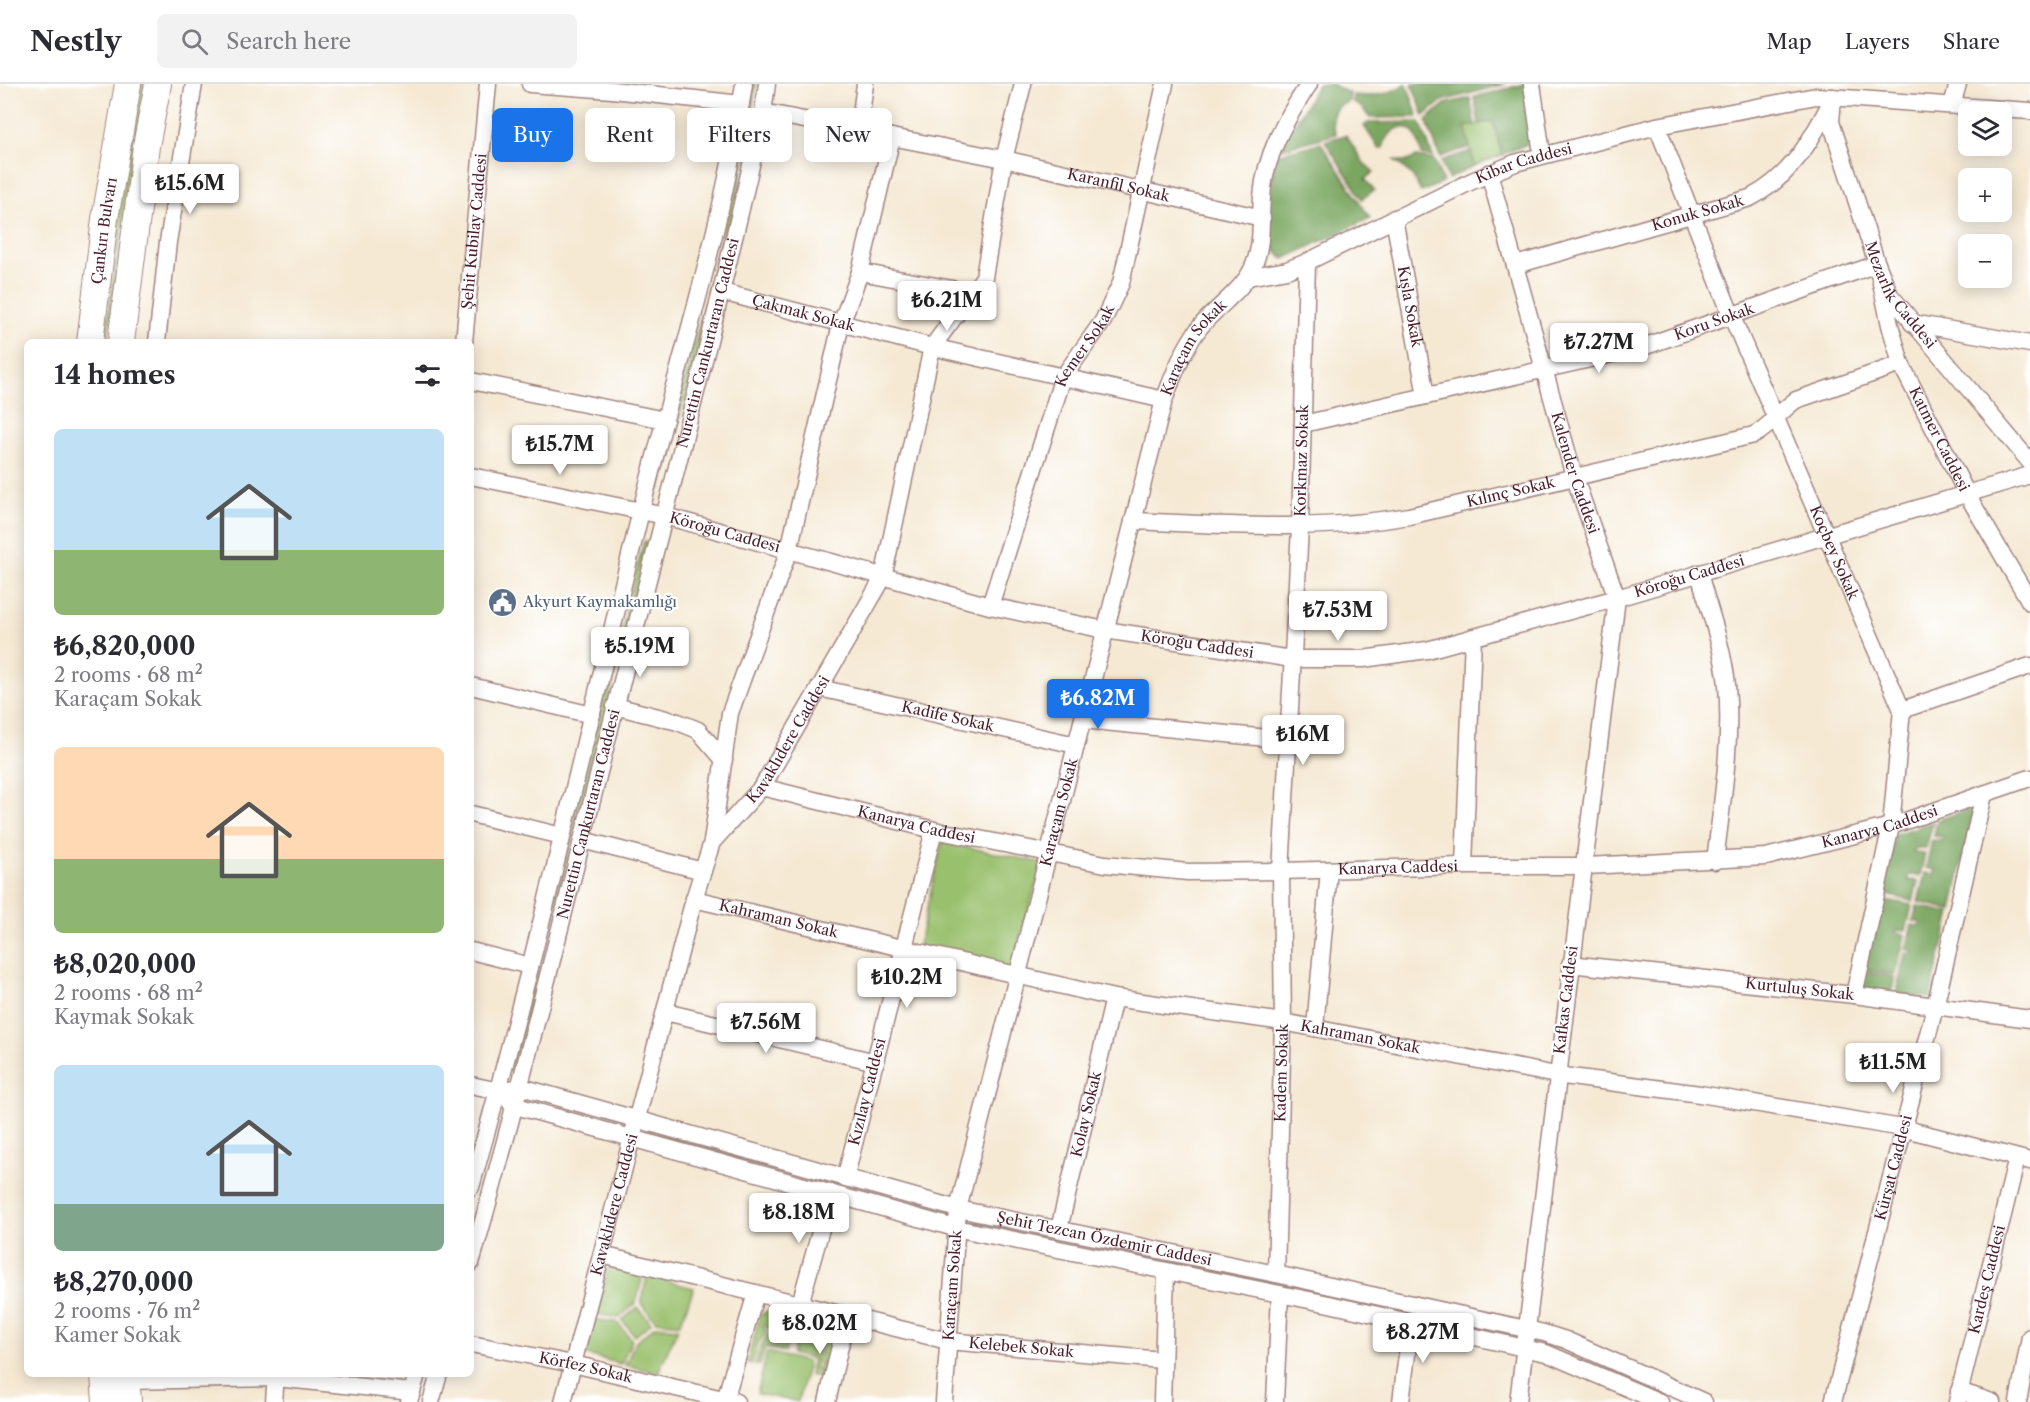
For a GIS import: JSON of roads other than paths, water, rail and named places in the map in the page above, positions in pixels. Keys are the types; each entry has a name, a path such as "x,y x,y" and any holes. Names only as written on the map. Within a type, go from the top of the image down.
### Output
{"highway":[{"name":"Çankırı Bulvarı","path":"90,339 105,219 128,84"},
{"name":"Çankırı Bulvarı","path":"121,339 146,146 158,84"},
{"path":"106,1402 121,1383"}],"street":[{"path":"157,339 168,242 194,84"},
{"name":"Şehit Kubilay Caddesi","path":"464,339 488,84"},
{"path":"530,84 741,104"},
{"name":"Nurettin Cankurtaran Caddesi","path":"474,1177 530,966 641,510 710,255 744,84"},
{"name":"Nurettin Cankurtaran Caddesi","path":"764,108 767,84"},
{"path":"862,108 865,84"},
{"name":"Kavaklıdere Caddesi","path":"563,1402 694,899 712,842 762,787 883,578 932,346 974,293 984,276 1004,159 1023,84"},
{"name":"Kemer Sokak","path":"990,606 1063,377 1103,321 1116,297 1142,193 1165,84"},
{"name":"Karaçam Sokak","path":"944,1402 958,1209 1020,976 1164,400 1183,351 1201,326 1248,277 1258,252 1265,175 1271,154 1281,130 1309,84"},
{"path":"1533,84 1542,154"},
{"path":"1952,105 1958,84"},
{"name":"Kibar Caddesi","path":"1248,277 1287,270 1307,262 1489,172 1542,154 1809,90 2030,111"},
{"name":"Konuk Sokak","path":"1516,265 1750,198 1779,179 1808,144 1840,93"},
{"name":"Mezarlık Caddesi","path":"1840,93 1831,122 1877,264 1890,295 2030,462"},
{"name":"Koçbey Sokak","path":"1657,126 1732,317 1902,710 1891,826 1854,995"},
{"name":"Karanfil Sokak","path":"892,137 1004,159 1142,193 1262,218"},
{"name":"Nurettin Cankurtaran Caddesi","path":"474,1253 521,1087 615,706 722,292 752,162"},
{"path":"712,842 727,723 789,550 841,324 860,272 886,162"},
{"name":"Kalender Caddesi","path":"1489,172 1574,476 1617,598"},
{"name":"Kışla Sokak","path":"1394,218 1426,396"},
{"name":"Korkmaz Sokak","path":"1287,740 1300,528 1307,262"},
{"name":"Koru Sokak","path":"1303,424 1643,347 1877,264"},
{"name":"Katmer Caddesi","path":"1877,264 1901,364 1968,496 2030,602"},
{"path":"860,272 974,293"},
{"name":"Çakmak Sokak","path":"722,292 841,324 1164,400"},
{"path":"1912,323 2030,344"},
{"name":"Kılınç Sokak","path":"1133,521 1300,528 1369,523 1409,516 1754,435 1767,427 1775,417 1796,400 1901,364"},
{"path":"474,382 665,420"},
{"name":"Köroğu Caddesi","path":"474,477 641,510 990,606 1105,630 1292,659 1363,659 1394,655 1473,637 1617,598 2030,476"},
{"path":"1699,573 1722,657 1726,685 1729,743 1715,861"},
{"name":"Kafkas Caddesi","path":"1518,1402 1556,1075 1570,964 1586,866 1617,598"},
{"path":"1464,866 1473,637"},
{"path":"1902,710 2030,666"},
{"path":"474,687 592,715"},
{"name":"Kadife Sokak","path":"819,688 1076,745"},
{"path":"615,706 678,722 698,730 724,760"},
{"path":"1083,720 1287,740"},
{"name":"Kadem Sokak","path":"1276,1274 1283,1022 1281,871 1287,740"},
{"name":"Kanarya Caddesi","path":"762,787 934,830 1049,853 1149,869 1281,871 1464,866 1586,866 1766,857 1795,852 1891,826 2030,778"},
{"name":"Kürşat Caddesi","path":"1833,1402 1935,1007 1984,794"},
{"path":"474,815 562,836"},
{"name":"Kızılay Caddesi","path":"845,1179 934,830"},
{"path":"582,840 703,871"},
{"path":"1315,1028 1329,870"},
{"name":"Kahraman Sokak","path":"694,899 1114,998 1283,1022 1556,1075 1700,1094 1902,1128 2024,1159"},
{"path":"474,952 530,966"},
{"name":"Kurtuluş Sokak","path":"1570,964 1854,995 2030,1019"},
{"name":"Kolay Sokak","path":"1059,1228 1114,998"},
{"path":"665,1012 876,1062"},
{"path":"474,1086 498,1093"},
{"name":"Şehit Tezcan Özdemir Caddesi","path":"498,1093 521,1087 958,1209 1059,1228 1526,1329 1566,1340 1704,1402"},
{"name":"Şehit Tezcan Özdemir Caddesi","path":"498,1093 516,1106 955,1228 1280,1294 1524,1347 1562,1358 1660,1402"},
{"name":"Kardeş Caddesi","path":"1958,1396 2024,1159"},
{"path":"800,1304 831,1193"},
{"name":"Kelebek Sokak","path":"602,1255 948,1341 1162,1360"},
{"path":"1161,1402 1166,1271"},
{"path":"730,1401 756,1293"},
{"path":"1275,1402 1280,1294"},
{"path":"827,1402 847,1316"},
{"path":"1401,1402 1410,1322"},
{"path":"2018,1402 2030,1337"},
{"name":"Körfez Sokak","path":"474,1345 573,1364 689,1397 730,1401"},
{"path":"121,1383 254,1377"},
{"path":"274,1402 276,1377"},
{"path":"282,1377 411,1397 416,1377"},
{"path":"431,1402 438,1377"},
{"path":"1958,1396 1992,1402"}],"place":[{"name":"Akyurt Kaymakamlığı","path":"502,602"}]}
